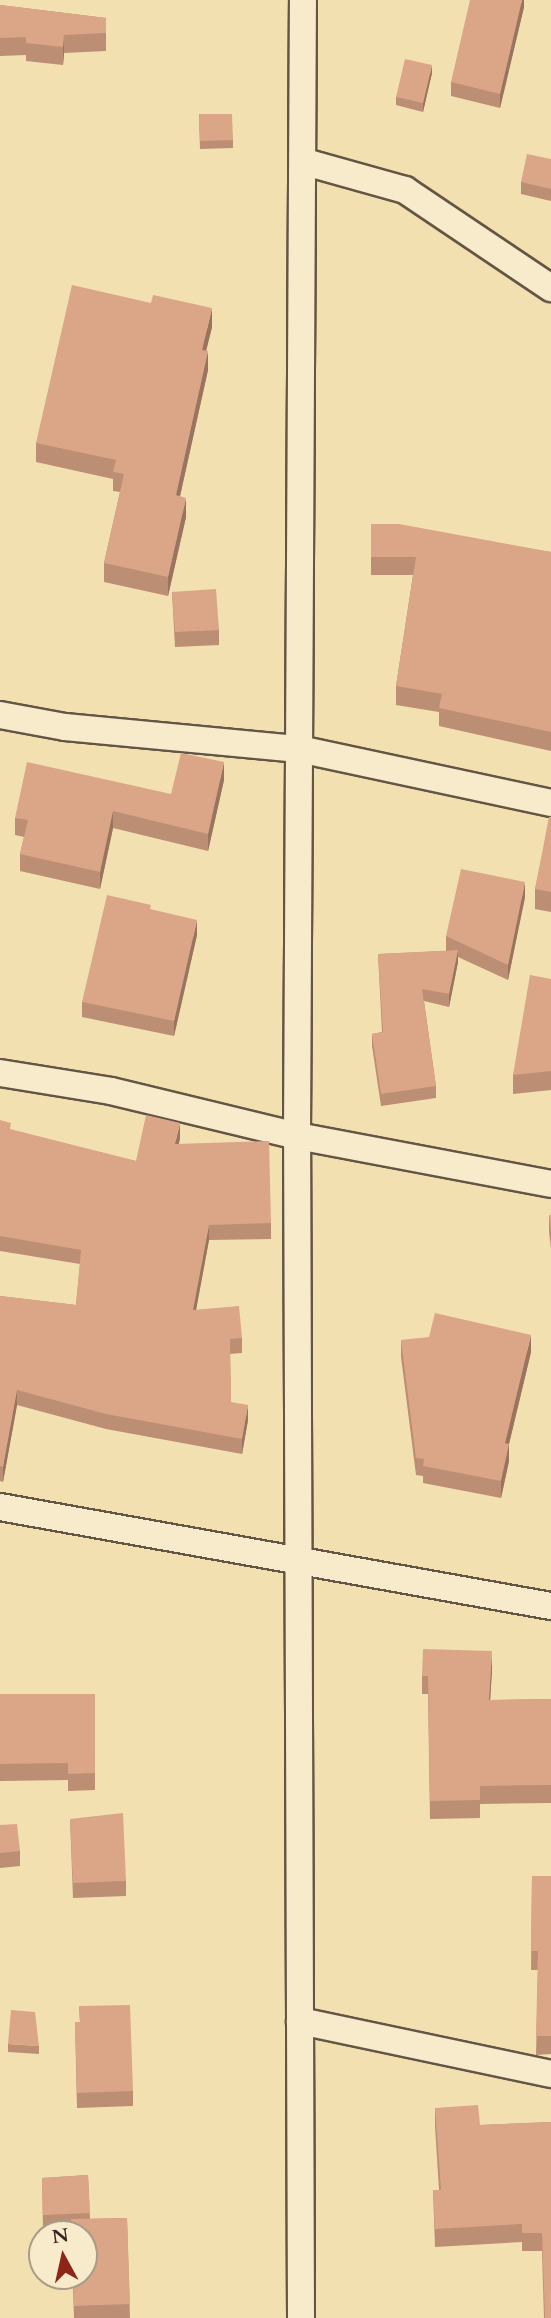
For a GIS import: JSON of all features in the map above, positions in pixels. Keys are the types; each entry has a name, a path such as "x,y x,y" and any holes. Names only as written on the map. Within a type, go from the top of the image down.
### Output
{"street":[{"path":"301,2318 297,1136 305,162 303,0"},
{"path":"305,162 405,190 551,288"},
{"path":"0,715 65,727 299,749 551,803"},
{"path":"0,1073 111,1091 297,1136 551,1184"},
{"path":"0,1507 551,1606"},
{"path":"300,2021 551,2074"}],"building":[{"path":"470,0 522,0 500,94 451,82"},
{"path":"0,5 106,18 106,33 64,35 63,47 26,43 26,37 0,38"},
{"path":"405,59 432,65 423,103 396,97"},
{"path":"199,114 232,114 233,140 200,141"},
{"path":"527,154 551,159 551,189 521,182"},
{"path":"72,285 151,303 153,295 212,308 202,350 208,351 176,495 186,498 168,577 104,563 124,474 113,472 116,460 36,443"},
{"path":"371,524 399,524 551,552 551,732 439,708 442,694 396,686 416,557 371,557"},
{"path":"216,589 219,630 175,632 172,592"},
{"path":"181,753 224,762 208,834 113,811 100,872 20,854 28,820 15,818 27,762 171,794"},
{"path":"551,817 551,892 535,889"},
{"path":"461,869 525,882 508,965 446,936"},
{"path":"107,895 151,905 150,909 197,920 174,1021 82,1002"},
{"path":"458,950 449,994 422,989 436,1086 381,1094 372,1034 383,1032 378,954"},
{"path":"530,975 551,979 551,1071 513,1075"},
{"path":"146,1115 180,1123 175,1144 269,1141 271,1223 209,1225 193,1310 239,1306 242,1338 230,1339 231,1402 248,1405 242,1439 106,1414 17,1390 3,1467 0,1466 0,1296 76,1305 81,1250 0,1236 0,1120 11,1123 10,1129 136,1161"},
{"path":"435,1313 531,1335 505,1443 509,1444 501,1481 423,1466 424,1459 416,1458 401,1340 429,1337"},
{"path":"423,1649 492,1651 489,1700 551,1699 551,1785 480,1786 480,1800 430,1801 428,1676 422,1676"},
{"path":"0,1694 95,1694 95,1773 68,1774 68,1763 0,1764"},
{"path":"123,1813 126,1881 73,1883 70,1819"},
{"path":"17,1824 20,1851 0,1853 0,1825"},
{"path":"532,1876 551,1876 551,2036 536,2036 538,1951 531,1951"},
{"path":"130,2005 133,2091 77,2093 75,2022 80,2022 79,2006"},
{"path":"11,2010 35,2012 39,2046 8,2044"},
{"path":"478,2105 480,2125 551,2122 551,2318 545,2318 542,2233 522,2233 522,2224 435,2229 433,2190 441,2190 435,2108"},
{"path":"88,2175 90,2213 43,2215 42,2178"},
{"path":"127,2218 130,2304 74,2306 73,2290 98,2290 98,2220 71,2219"}]}
